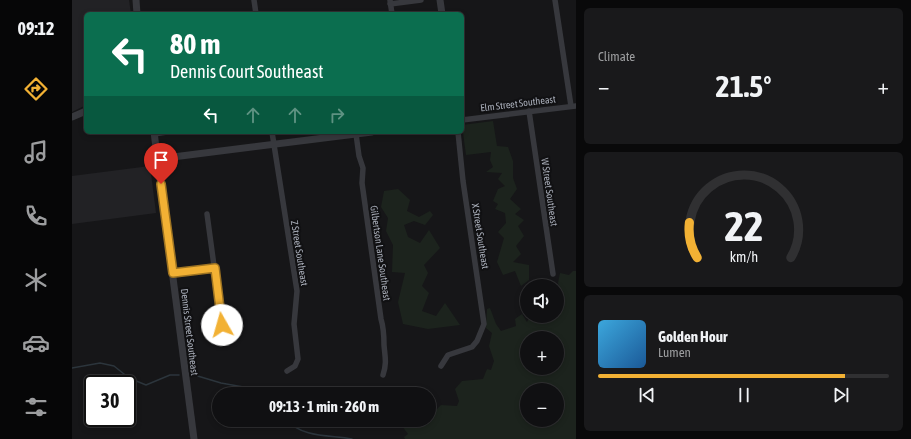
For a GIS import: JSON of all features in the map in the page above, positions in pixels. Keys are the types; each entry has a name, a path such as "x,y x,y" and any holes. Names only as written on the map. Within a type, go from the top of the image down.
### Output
{"street":[{"path":"136,0 137,12"},
{"path":"254,0 256,12"},
{"path":"392,12 390,2 421,0"},
{"path":"440,0 442,12"},
{"path":"555,0 573,106"},
{"name":"Elm Street Southeast","path":"464,120 573,106"},
{"path":"72,117 84,112"},
{"name":"W Street Southeast","path":"529,112 553,274"},
{"name":"Dennis Street Southeast","path":"154,134 194,439"},
{"name":"Z Street Southeast","path":"272,134 297,291 294,324 298,359 295,366 287,371"},
{"path":"157,159 356,134"},
{"name":"Gilbertson Lane Southeast","path":"356,134 359,156 363,168 363,191 381,320 385,332 384,344 387,364 383,375"},
{"name":"X Street Southeast","path":"441,366 448,355 472,346 477,341 484,324 463,181 458,134"},
{"path":"207,214 222,325"},
{"path":"173,273 215,268"}],"shaded area":[{"path":"72,0 129,0 131,12 84,12 84,106 72,112"},
{"path":"493,121 497,146 508,147 513,161 513,178 517,189 510,199 521,209 515,214 524,220 518,226 524,236 516,246 521,254 513,262 529,265 529,279 520,279 520,284 515,271 503,275 497,262 504,238 498,232 506,223 505,213 495,209 498,204 493,201 498,189 505,186 498,179 502,173 486,172 493,167 490,160 491,152 466,155 464,125"},
{"path":"150,166 156,213 72,224 72,176"},
{"path":"398,189 410,200 407,211 419,217 430,211 433,215 425,225 414,221 404,225 408,237 420,243 429,230 440,248 424,265 428,273 422,286 429,293 422,311 436,316 445,303 460,325 428,329 403,324 398,302 405,273 392,272 393,245 386,231 388,218 381,207 384,191"},
{"path":"573,271 576,271 576,439 405,439 404,437 408,434 403,427 436,427 436,410 441,405 457,406 459,401 455,389 462,381 483,379 487,369 491,370 494,361 489,346 492,333 486,328 487,309 490,308 496,324 501,331 516,326 515,319 520,315 520,323 564,323 564,279 559,279 560,273 569,275"}],"waterway":[{"path":"72,368 100,363 114,366 129,378 146,385 170,375 179,375"},
{"path":"191,374 221,383 243,387"},
{"path":"295,427 317,435 352,439"}],"route":[{"path":"161,184 173,273 215,268 222,325"}]}
